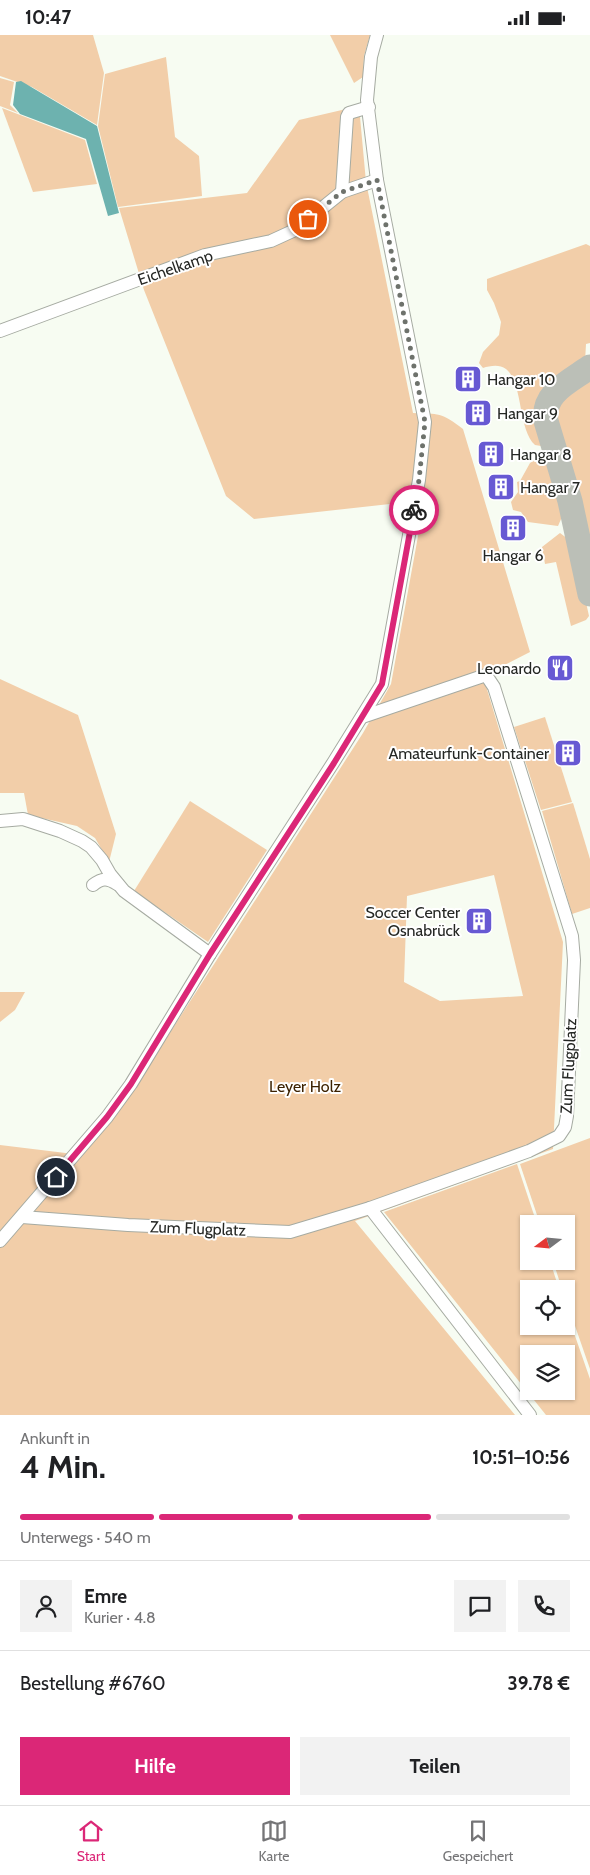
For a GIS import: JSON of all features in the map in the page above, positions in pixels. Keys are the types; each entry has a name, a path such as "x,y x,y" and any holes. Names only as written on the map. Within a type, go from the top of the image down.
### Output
{"street":[{"path":"0,1241 107,1117 131,1084 210,954 382,684 419,480 425,422 377,180 367,100 371,57 377,35"},
{"path":"342,192 346,117 349,113 369,107"},
{"name":"Eichelkamp","path":"0,331 205,255 271,241 295,230 342,192 377,180"},
{"name":"Zum Flugplatz","path":"22,1217 128,1225 290,1232 370,1208 529,1151 559,1137 565,1127 567,1116 574,960 572,936 494,687 486,675 362,717"},
{"path":"0,821 23,819 75,837 91,847 102,860 117,884"},
{"path":"93,885 100,880 109,879 210,954"},
{"path":"370,1208 530,1415"}],"green space":[{"path":"0,35 93,35 104,73 97,125 32,87 0,76"},
{"path":"330,35 370,35 364,56 363,77 354,83"},
{"path":"166,57 175,137 199,156 202,196 118,207 98,126 105,74"},
{"path":"0,78 14,82 10,105 18,113 0,106"},
{"name":"Leyer Holz","path":"359,106 366,182 413,413 440,415 450,419 463,429 530,652 483,676 563,942 553,1149 355,1221 515,1415 0,1415 0,1145 82,1155 122,1107 363,733 391,684 425,498 408,502 254,519 226,496 144,290 119,208 247,193 299,120","holes":["494,875 523,996 440,1001 404,982 407,896"]},
{"path":"2,108 85,140 97,184 33,192"},
{"path":"586,244 590,246 590,343 586,344 585,362 581,367 558,383 545,396 541,404 540,413 546,441 541,446 535,445 526,429 511,375 503,367 483,368 479,363 483,352 499,335 501,322 487,290 487,279"},
{"path":"590,374 590,572 582,536 586,532 577,492 573,492 552,421 551,411 552,405 559,397"},
{"path":"538,458 553,462 565,510 558,526 528,522 521,512 513,510 511,502 518,492 517,482 520,481 530,463"},
{"path":"560,533 572,542 589,616 586,620 571,626 556,562 545,564 542,547"},
{"path":"0,679 78,715 116,834 109,862 95,838 77,826 28,815 24,793 0,793"},
{"path":"545,717 572,802 541,810 514,727"},
{"path":"190,801 267,850 208,942 134,891"},
{"path":"573,803 590,859 590,908 572,914 542,811"},
{"path":"0,992 25,992 15,1010 0,1022"},
{"path":"590,1138 590,1369 575,1326 575,1280 559,1280 556,1270 575,1270 575,1215 537,1215 520,1164"},
{"path":"517,1164 534,1215 520,1215 520,1270 553,1270 556,1280 520,1280 520,1335 575,1335 590,1379 590,1415 546,1415 534,1400 575,1400 575,1345 520,1345 520,1382 384,1212"}],"water":[{"path":"21,81 97,126 119,213 108,216 86,139 20,114 13,105 16,82"}],"taxiway":[{"path":"590,367 559,389 548,403 546,411 546,421 570,501 590,594"}],"way so far":[{"path":"308,219 342,192 377,180 425,422 414,510"}],"place":[{"name":"Hangar 10","path":"468,379"},
{"name":"Hangar 9","path":"478,413"},
{"name":"Hangar 8","path":"491,454"},
{"name":"Hangar 7","path":"501,487"},
{"name":"Hangar 6","path":"513,528"},
{"name":"Leonardo","path":"560,668"},
{"name":"Amateurfunk-Container","path":"568,753"},
{"name":"Soccer Center Osnabrück","path":"479,921"}],"route":[{"path":"56,1177 107,1117 131,1084 210,954 334,763 382,684 414,510"}]}
